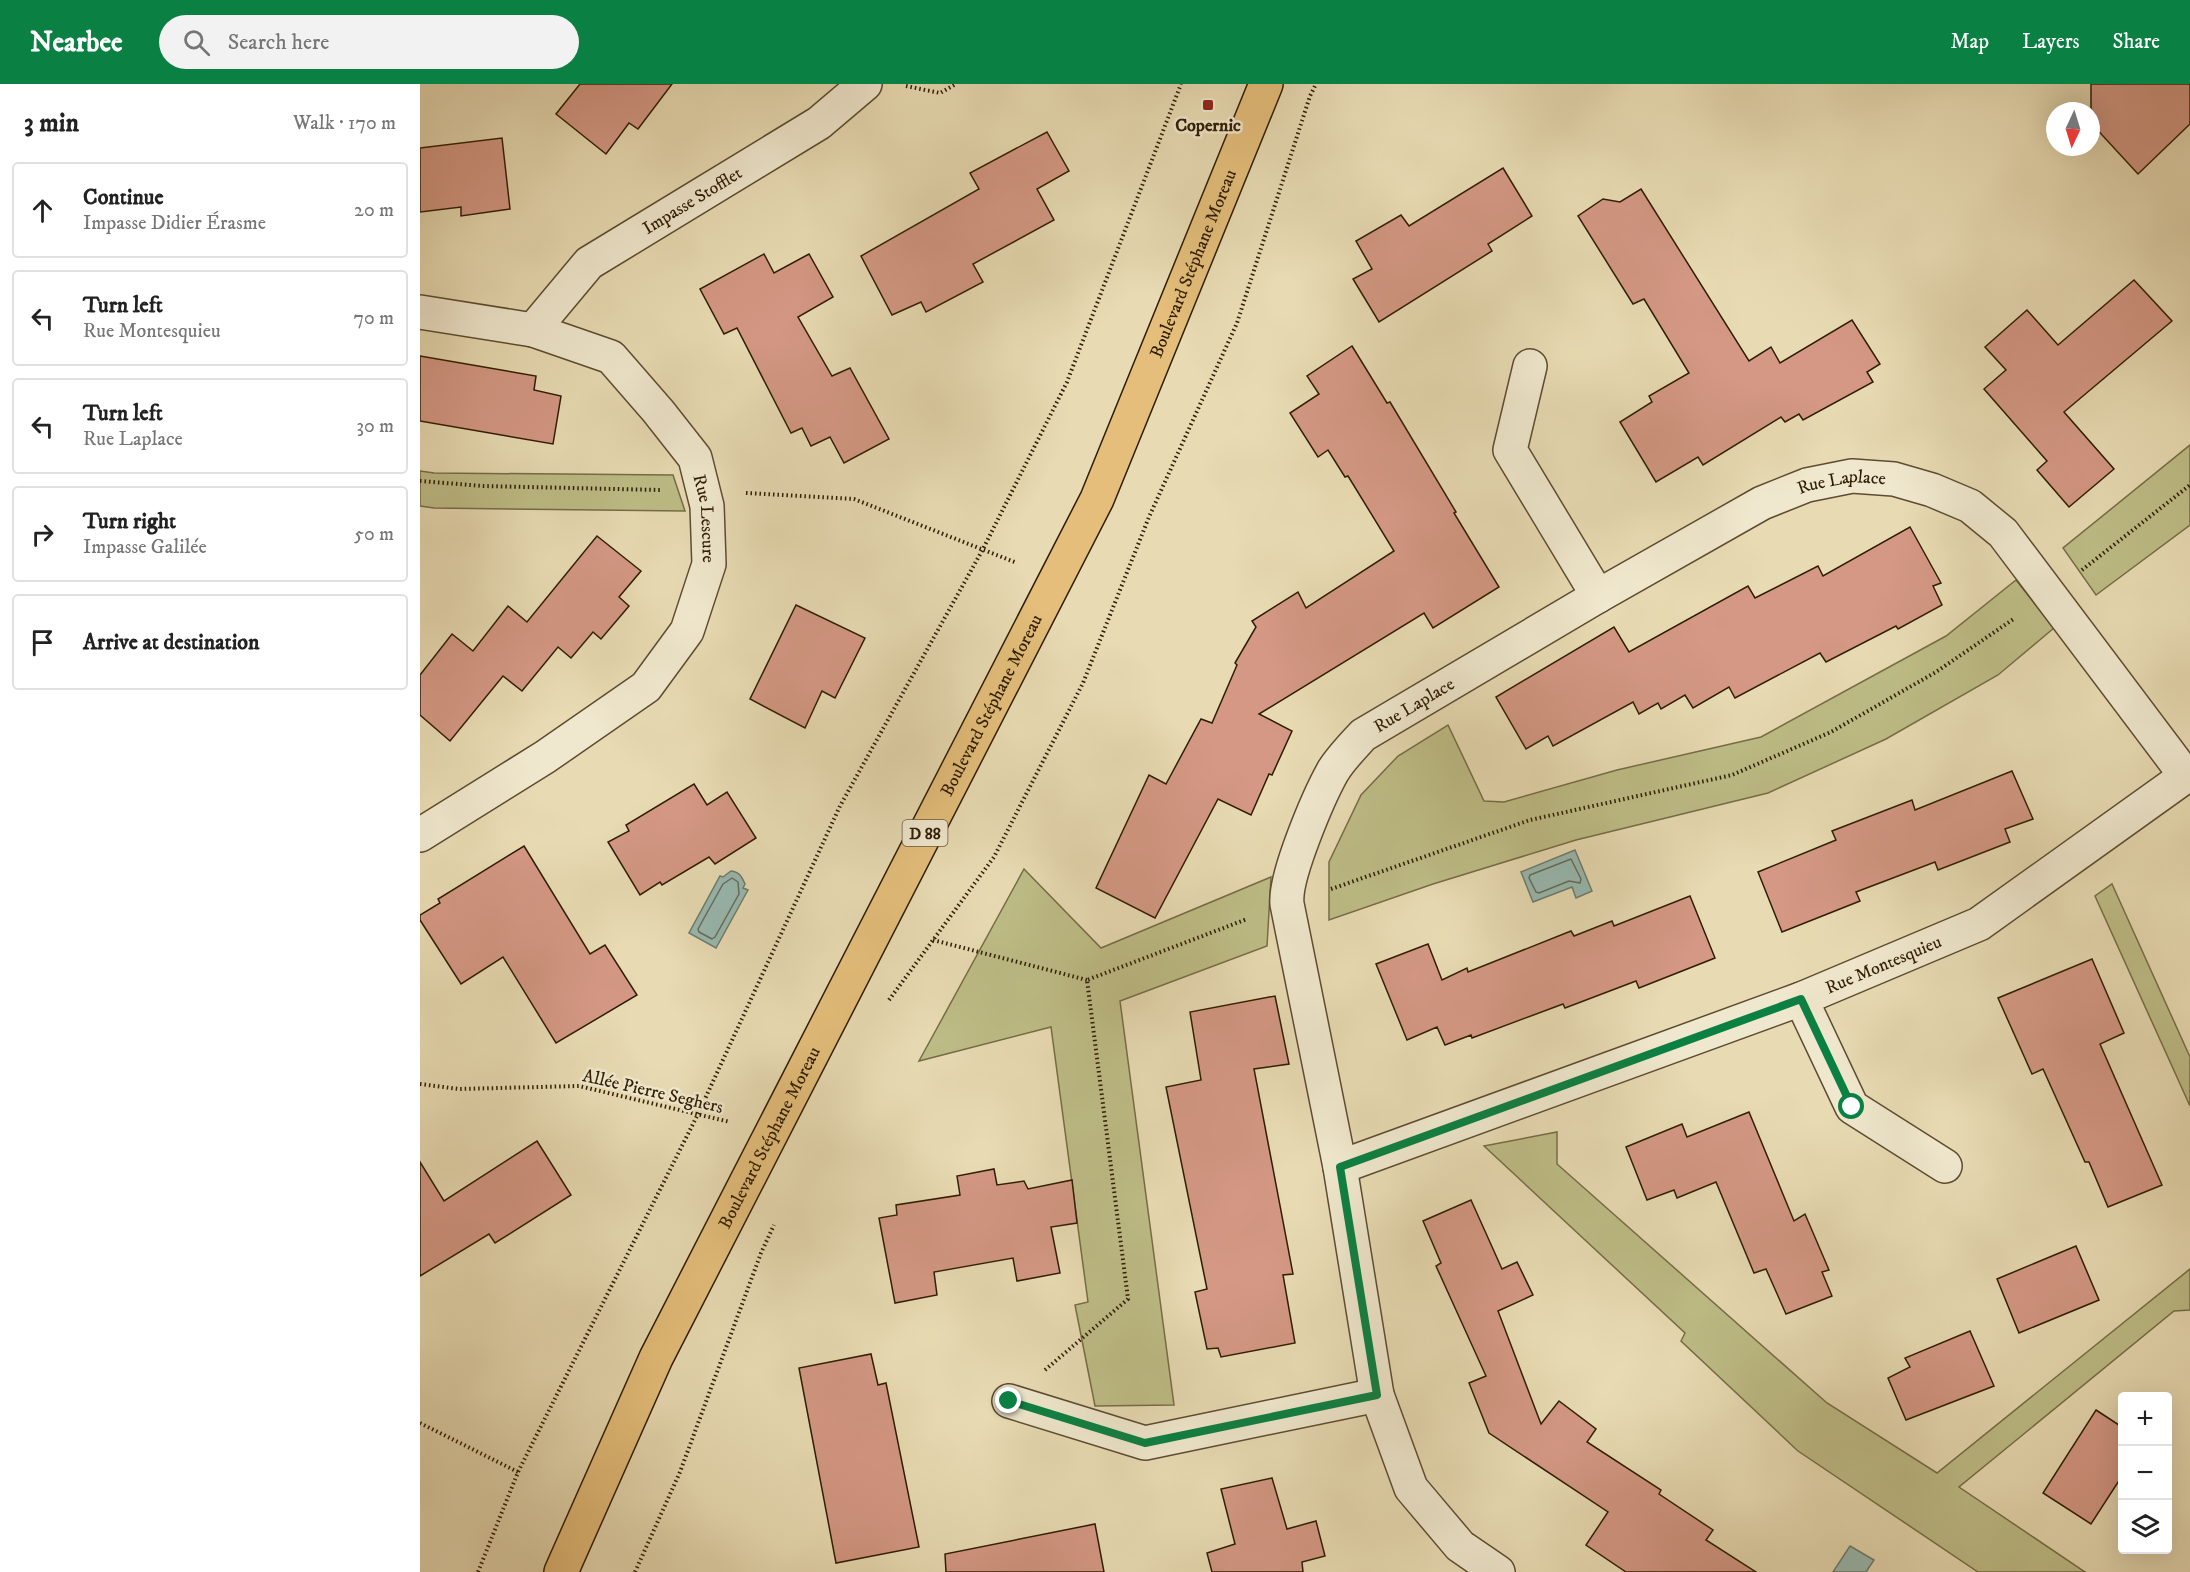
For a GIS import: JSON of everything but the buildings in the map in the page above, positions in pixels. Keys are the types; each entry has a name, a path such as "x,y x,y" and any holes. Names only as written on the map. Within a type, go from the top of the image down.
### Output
{"main road":[{"name":"Boulevard Stéphane Moreau","path":"561,1572 656,1358 1097,499 1266,84"}],"street":[{"name":"Impasse Stofflet","path":"533,330 589,263 819,123 866,84"},
{"name":"Rue Lescure","path":"420,312 533,330 611,357 695,458 707,506 709,564 687,631 646,687 544,757 420,835"},
{"path":"1530,366 1510,450 1598,596"},
{"name":"Rue Laplace","path":"1498,1572 1460,1546 1412,1488 1377,1395 1340,1167 1287,904 1286,896 1314,811 1334,769 1363,735 1762,502 1807,485 1852,476 1894,479 1932,489 1970,506 2003,533 2188,774"},
{"name":"Rue Montesquieu","path":"1340,1167 1801,999 1979,924 2188,774"},
{"path":"1801,999 1852,1107 1945,1166"},
{"path":"1009,1401 1145,1443 1377,1395"}],"path":[{"path":"899,84 940,93 956,84"},
{"path":"478,1572 518,1472 698,1114 840,807 983,549 1067,381 1181,84"},
{"path":"888,1002 994,857 1083,682 1149,517 1237,323 1310,96 1316,84"},
{"path":"420,481 483,486 703,491 854,499 1056,579"},
{"path":"933,940 1087,980 1287,904 1530,820 1732,775 1831,732 1936,672 2049,595 2190,485"},
{"path":"1009,1401 1128,1299 1087,980"},
{"name":"Allée Pierre Seghers","path":"420,1084 459,1089 579,1086 771,1133"},
{"path":"635,1572 680,1472 761,1253 776,1221"},
{"path":"420,1423 518,1472"}],"shaded area":[{"path":"2190,445 2190,525 2096,595 2063,548"},
{"path":"420,471 673,475 685,511 420,506"},
{"path":"2016,580 2054,628 1998,675 1886,739 1768,793 1576,840 1433,884 1329,920 1329,862 1361,795 1398,756 1448,725 1484,801 1504,802 1617,770 1761,737 1946,636"},
{"path":"1024,869 1101,948 1271,877 1267,946 1120,1001 1174,1405 1095,1406 1075,1305 1088,1302 1051,1027 919,1061"},
{"path":"2112,884 2190,1057 2190,1106 2095,896"},
{"path":"1557,1132 1557,1164 1827,1403 1937,1473 2190,1269 2190,1310 2174,1311 1959,1487 2085,1572 1978,1572 1798,1451 1681,1341 1685,1333 1484,1146"}],"water":[{"path":"1575,850 1592,891 1576,898 1572,887 1533,902 1521,872"},
{"path":"731,871 740,875 745,884 743,888 748,890 716,948 689,933 720,876 723,877"},
{"path":"1850,1546 1874,1560 1866,1572 1833,1572"}],"place":[{"name":"Copernic","path":"1208,105"}],"route":[{"path":"1009,1401 1145,1443 1377,1395 1340,1167 1801,999 1852,1107"}]}
